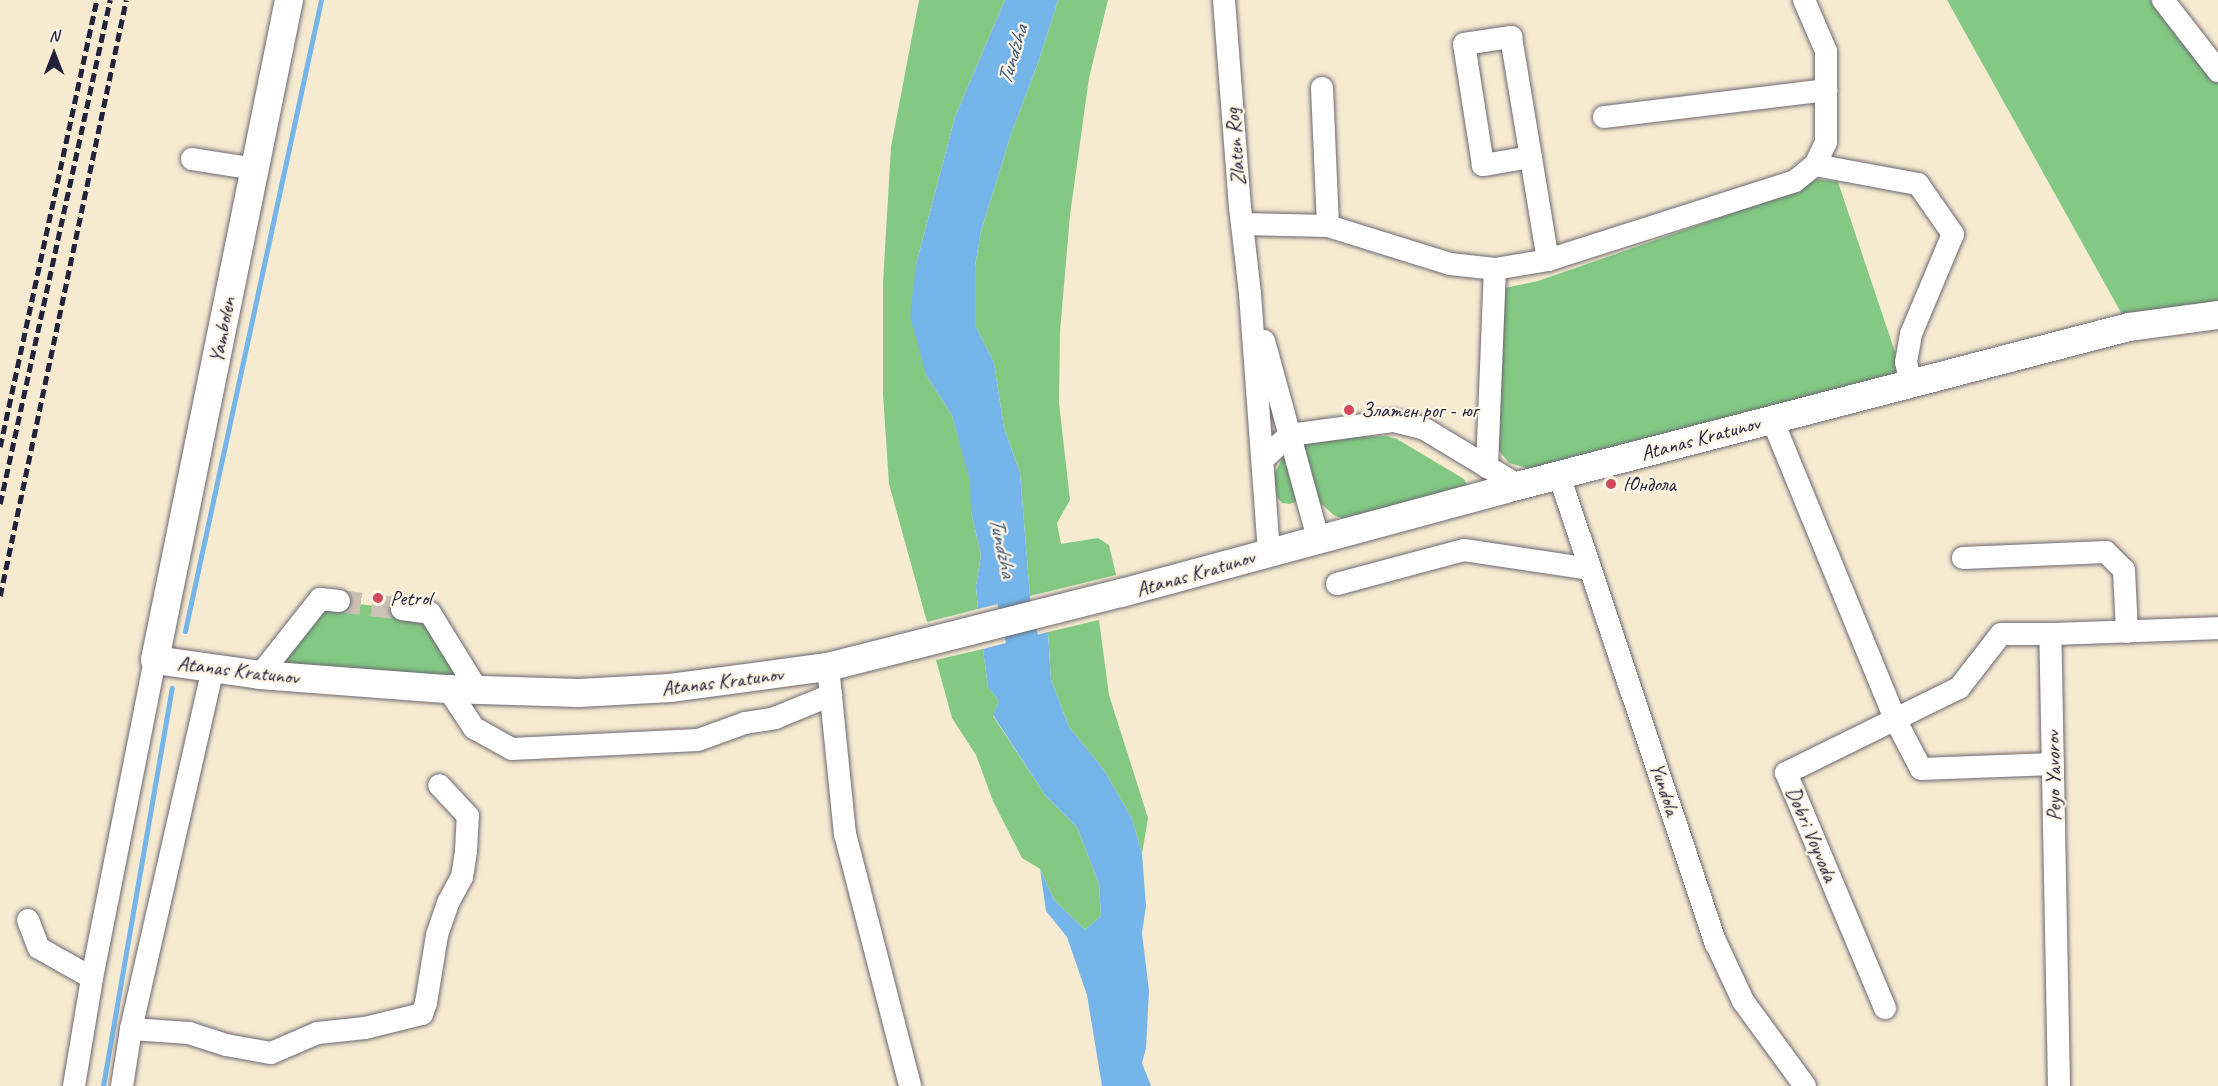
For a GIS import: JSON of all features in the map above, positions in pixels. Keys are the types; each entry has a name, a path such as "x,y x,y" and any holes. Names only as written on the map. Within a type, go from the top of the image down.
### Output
{"main road":[{"name":"Yambolen","path":"155,660 289,0"},
{"name":"Atanas Kratunov","path":"155,660 260,675 478,691 579,693 670,688 828,667 1121,593 1559,475 2129,327 2218,315"}],"street":[{"name":"Zlaten Rog","path":"1224,0 1242,224 1251,294 1269,552"},
{"path":"1242,224 1328,226 1450,264 1495,269 1548,260 1795,181 1815,165 1826,142 1826,51 1804,0"},
{"path":"2163,0 2218,71"},
{"path":"1531,157 1483,165 1464,44 1511,37 1531,157 1548,260"},
{"path":"1322,88 1328,226"},
{"path":"1604,117 1826,90"},
{"path":"192,159 255,169"},
{"path":"1815,165 1918,184 1953,234 1911,334 1906,362 1911,383"},
{"path":"1487,467 1495,269"},
{"name":"Zlaten Rog","path":"1251,294 1318,539"},
{"path":"1772,419 1895,719 1922,769 2053,764"},
{"path":"1263,459 1290,435 1394,421 1423,428 1519,486"},
{"name":"Yundola","path":"1559,475 1716,942 1743,1001 1805,1086"},
{"path":"1337,584 1464,550 1590,569"},
{"path":"1964,558 2106,552 2124,570 2127,632"},
{"path":"260,675 320,599 339,601"},
{"path":"402,609 430,613 478,691"},
{"path":"2050,634 2218,628"},
{"name":"Dobri Voyvoda","path":"1885,1008 1786,773 1959,688 2001,634 2050,634"},
{"name":"Peyo Yavorov","path":"2050,634 2060,1086"},
{"path":"74,1086 92,978 155,660"},
{"path":"828,667 845,834 910,1086"},
{"path":"122,1086 131,1029 213,669"},
{"path":"448,689 474,728 512,749 698,740 745,723 775,718 831,695"},
{"path":"131,1029 189,1033 226,1045 271,1053 318,1033 365,1028 422,1014 426,1003 437,935 448,903 462,877 466,851 468,816 439,785"},
{"path":"28,920 39,948 92,978"}],"green space":[{"path":"919,0 1005,0 955,117 916,265 926,375 952,415 971,481 971,511 981,555 976,586 978,609 927,622 889,484 883,394 883,283 891,147"},
{"path":"1058,0 1108,0 1089,78 1070,215 1060,332 1059,403 1070,500 1057,523 1061,544 1098,538 1109,545 1116,575 1030,596 1020,473 1004,428 994,363 975,325 975,266 981,231 1011,134 1039,60"},
{"path":"1947,0 2163,0 2218,71 2218,315 2129,327"},
{"path":"1815,179 1838,182 1895,352 1897,369 1888,384 1534,470 1509,463 1497,448 1505,288 1538,281 1794,192"},
{"path":"1387,436 1397,439 1464,479 1467,485 1346,519 1335,516 1319,502 1301,439"},
{"path":"1285,453 1297,501 1290,504 1282,503 1277,497 1274,483 1275,473"},
{"path":"320,599 430,613 478,691 260,675"},
{"path":"1099,620 1109,695 1148,818 1142,854 1132,819 1104,770 1069,727 1051,680 1048,632"},
{"path":"983,649 988,687 999,701 993,716 1045,795 1077,827 1099,884 1101,916 1085,930 1054,900 1040,869 1022,858 993,801 976,755 952,718 936,660"}],"water":[{"path":"1005,0 1058,0 1039,60 1011,134 981,231 975,266 975,325 994,363 1004,428 1020,473 1030,596 978,609 976,586 981,555 971,511 970,481 952,415 926,375 910,316 916,265 955,117"},
{"path":"1048,632 1051,680 1069,727 1104,770 1132,819 1142,854 1146,906 1142,933 1149,991 1146,1048 1142,1063 1151,1086 1102,1086 1087,995 1067,937 1046,911 1040,869 1054,900 1085,930 1101,916 1099,884 1077,827 1045,795 993,715 999,701 988,687 983,649"}],"waterway":[{"path":"185,631 321,0"},
{"name":"Tundzha","path":"1004,557 1031,683"},
{"path":"103,1086 172,688"}],"tunnel":[{"path":"339,601 402,609"}],"railway":[{"path":"0,447 97,0"},
{"path":"0,504 110,0"},
{"path":"0,596 126,0"}],"place":[{"name":"Златен рог - юг","path":"1349,410"},
{"name":"Юндола","path":"1611,484"},
{"name":"Petrol","path":"378,598"}]}
